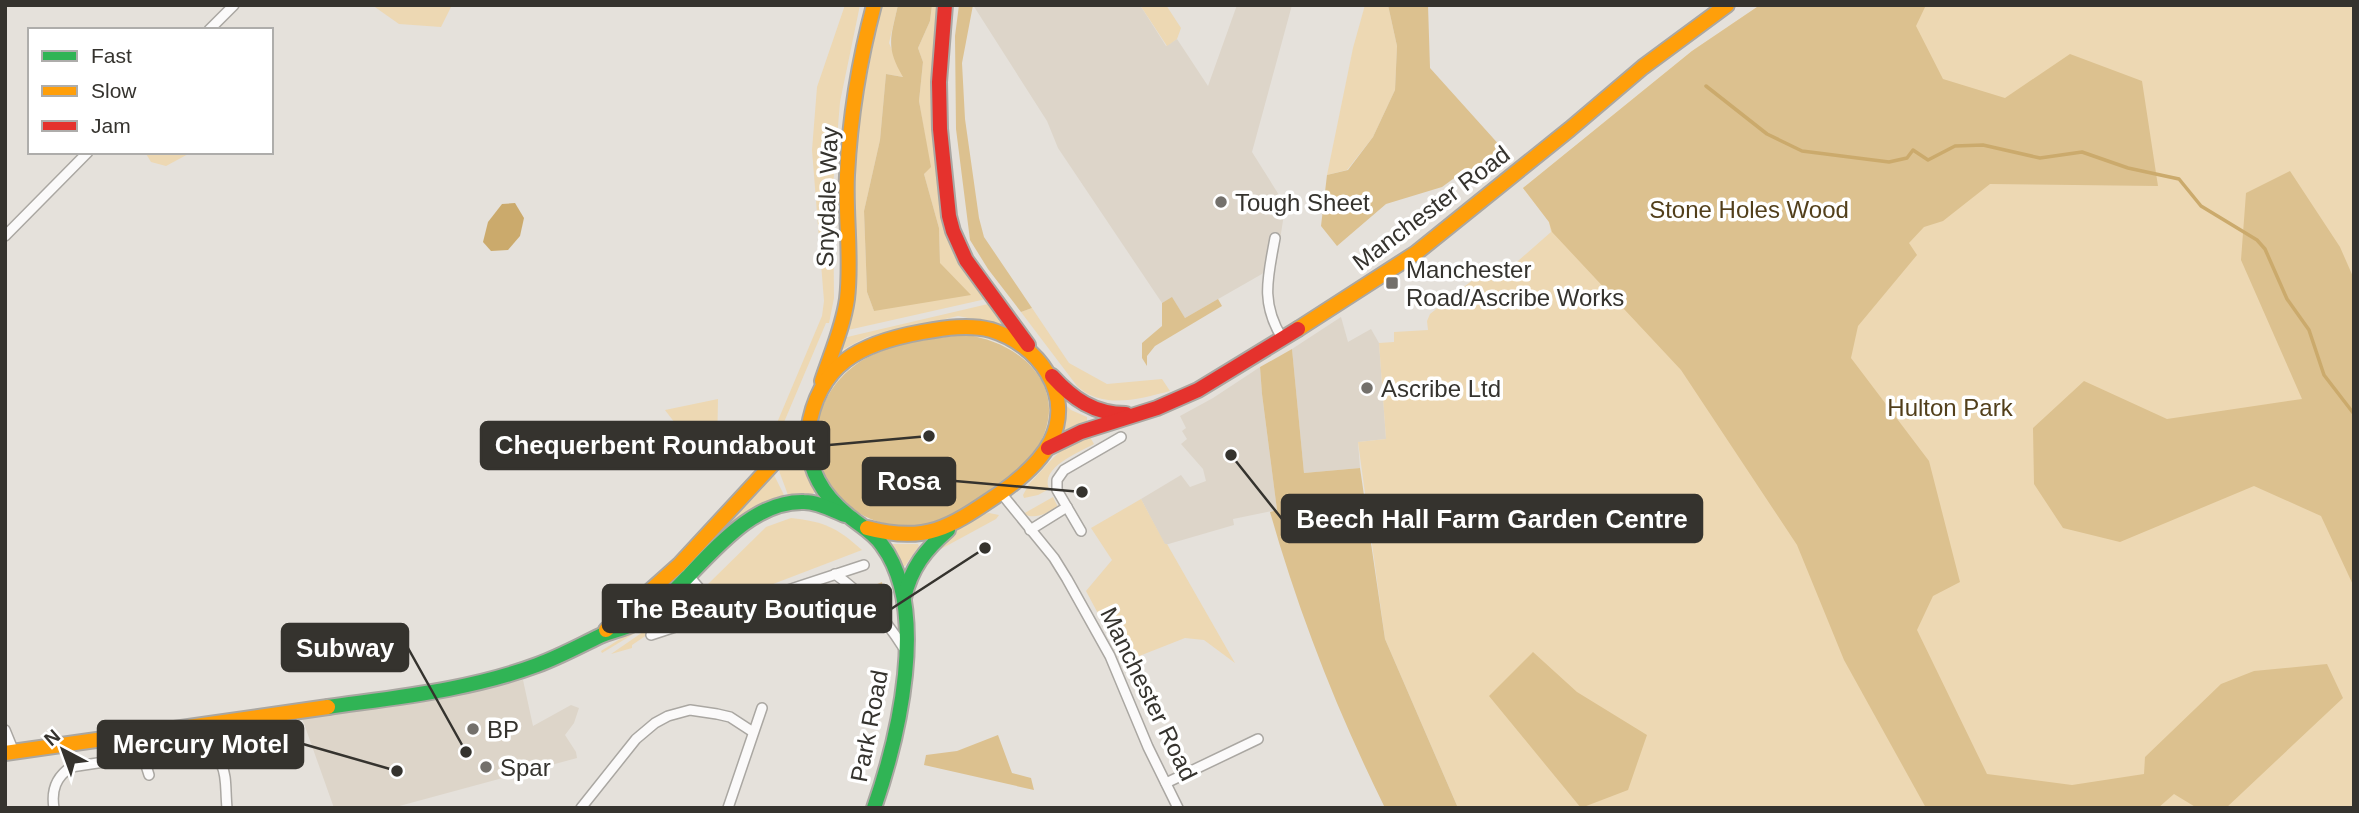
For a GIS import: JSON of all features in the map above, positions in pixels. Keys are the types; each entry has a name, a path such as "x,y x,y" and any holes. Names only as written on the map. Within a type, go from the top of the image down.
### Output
{"main road":[{"name":"Snydale Way","path":"820,387 839,331 847,296 848,156 856,89 874,5"},
{"path":"944,5 939,82 940,129 949,216 966,260 1049,373 1056,394 1057,411 1048,448 1021,479 965,517 943,528 910,535 867,528 832,501 820,485 807,449 810,410 820,387 849,358 867,347 889,339 966,325 986,328 1012,339 1036,356"},
{"name":"Manchester Road","path":"1048,448 1081,432 1198,390 1416,253 1570,130 1643,67 1727,5"},
{"name":"Manchester Road","path":"1049,373 1072,397 1093,410 1118,415 1142,412"},
{"path":"601,635 678,565 807,427"},
{"path":"9,752 432,692 497,679 577,649 601,635 635,623 690,577 741,527 770,508 803,502 850,517"},
{"name":"Park Road","path":"904,598 914,564 923,551 965,517"},
{"name":"Park Road","path":"867,528 884,546 891,559 904,598 906,652 901,706 891,758 874,808"}],"street":[{"path":"211,28 234,5"},
{"path":"5,236 86,154"},
{"path":"1275,238 1266,284 1273,323 1282,338"},
{"path":"1081,531 1056,485 1060,475 1121,437"},
{"name":"Manchester Road","path":"1000,493 1054,558 1067,579 1110,656 1148,747 1178,808"},
{"path":"1030,530 1067,507"},
{"path":"678,565 705,597 713,615"},
{"path":"651,635 864,565"},
{"name":"Park Road","path":"835,574 868,599 906,652"},
{"path":"727,808 762,708"},
{"path":"581,808 636,739 668,716 690,710 718,714 753,732"},
{"path":"5,730 9,752"},
{"path":"1166,783 1258,739"},
{"path":"54,808 52,794 55,784 71,767 197,748 213,754 222,766 227,808"},
{"path":"143,756 149,775"}],"shaded area":[{"path":"973,5 1140,5 1166,46 1177,39 1208,86 1237,5 1292,5 1252,152 1279,195 1284,214 1276,266 1185,318 1172,298 1162,303 1058,148 1047,121"},
{"path":"515,203 524,218 520,236 508,250 491,251 483,242 488,222 502,204"},
{"path":"1341,317 1348,342 1371,329 1379,343 1386,439 1358,442 1360,468 1304,473 1292,349"},
{"path":"1260,367 1277,510 1233,519 1234,525 1165,545 1141,499 1181,475 1190,487 1206,481 1203,469 1181,444 1187,439 1182,431 1186,428 1180,416"},
{"path":"523,680 533,726 571,705 579,708 574,723 565,735 577,758 392,808 334,808 302,718 454,695"}],"green space":[{"path":"372,5 452,5 441,27 399,24"},
{"path":"845,5 860,5 840,102 833,186 834,298 829,323 826,323 779,434 774,430 822,316 824,301 812,150 817,87"},
{"path":"881,5 898,5 889,43 904,77 886,74 880,140 864,211 867,292 874,311 940,263 939,228 924,174 930,166 919,101 923,62 918,48 930,21 932,5 938,5 946,235 954,255 986,299 848,330 856,152 861,108"},
{"path":"898,5 932,5 930,21 918,48 923,62 919,101 931,167 924,174 939,228 940,263 971,295 874,311 867,292 864,211 880,140 886,74 903,77 897,67 891,42"},
{"path":"959,5 973,5 962,63 965,119 979,218 984,237 1032,308 1021,312 970,240 956,129 955,36"},
{"path":"1140,5 1166,5 1181,28 1177,39 1167,46"},
{"path":"1365,5 1388,5 1397,46 1395,90 1373,137 1347,170 1327,175 1353,48"},
{"path":"1388,5 1428,5 1430,68 1511,158 1478,186 1464,171 1442,187 1386,204 1337,246 1321,226 1327,175 1348,170 1373,137 1395,90 1397,46"},
{"name":"Hulton Park","path":"1760,5 2354,5 2354,808 1458,808 1385,639 1358,442 1386,439 1379,343 1394,342 1394,332 1428,330 1427,321 1430,314 1484,271 1494,282 1551,232 1549,222 1523,188 1692,51"},
{"name":"Stone Holes Wood","path":"1760,5 1926,5 1916,26 1943,79 2005,98 2070,54 2142,81 2158,186 1990,184 1943,221 1924,227 1909,243 1917,255 1858,326 1851,358 1929,461 1960,582 1933,596 1917,630 1987,774 2072,785 2144,774 2145,757 2221,684 2254,671 2327,664 2343,698 2226,808 2197,808 2174,794 2158,808 1926,808 1844,660 1797,545 1681,370 1552,232 1549,222 1523,188 1692,51"},
{"path":"146,154 188,154 166,166 151,162"},
{"path":"2290,171 2340,247 2354,279 2354,587 2321,516 2254,486 2120,542 2063,528 2034,484 2033,428 2084,381 2167,419 2302,399 2241,260 2246,193"},
{"path":"1172,297 1185,318 1218,299 1222,306 1155,346 1147,356 1147,366 1142,358 1142,343 1162,326 1162,303"},
{"path":"988,304 1004,325 958,316 867,337 840,351 843,338"},
{"path":"1032,308 1069,363 1107,384 1162,379 1170,391 1122,400 1098,398 1087,393 1077,386 1021,312"},
{"path":"966,335 1005,347 1035,371 1049,404 1047,424 1039,445 1031,457 987,494 936,521 917,526 895,525 879,522 855,511 836,494 824,474 817,452 817,429 823,406 835,385 854,366 878,352 923,340"},
{"path":"1292,349 1304,473 1360,468 1385,639 1458,808 1385,808 1351,736 1307,625 1270,512 1277,510 1260,367"},
{"path":"718,399 717,451 714,459 710,462 704,461 665,410"},
{"path":"1063,402 1071,410 1087,417 1087,425 1061,436"},
{"path":"1090,437 1094,444 1055,467 1048,481 1049,489 1024,498 1029,484 1054,457 1063,449"},
{"path":"798,446 815,492 811,495 788,495 778,468"},
{"path":"773,473 784,495 747,513 694,562 695,556"},
{"path":"1053,497 1058,507 1037,516 1023,514"},
{"path":"1141,499 1235,663 1204,640 1185,638 1124,662 1086,591 1112,560 1091,528"},
{"path":"989,513 999,515 928,556 964,524"},
{"path":"791,518 830,527 862,550 729,601 717,600 709,594 705,587 766,527"},
{"path":"889,544 919,546 905,566 898,566"},
{"path":"882,582 888,619 861,591"},
{"path":"690,593 650,624 602,653 601,651 653,618 683,594"},
{"path":"685,603 692,612 672,618 632,645 632,648 611,654"},
{"path":"1533,652 1577,692 1647,735 1628,790 1581,808 1489,696"},
{"path":"998,735 1012,773 1031,778 1034,790 924,765 926,755 957,751"}],"waterway":[{"path":"1706,86 1767,134 1802,151 1889,162 1907,158 1913,150 1928,160 1955,146 1983,145 2040,158 2082,152 2128,168 2179,179 2201,206 2257,240 2265,249 2287,299 2309,330 2324,375 2354,414"}],"traffic: fast":[{"path":"808,431 810,457 823,490 882,545 896,572 904,603 907,638 900,711 874,808"},
{"path":"328,707 460,687 537,665 635,623 675,590 714,549 756,515 779,505 804,502 845,515"},
{"path":"904,598 920,560 948,530"}],"traffic: slow":[{"path":"822,381 840,330 847,299 847,175 850,132 874,5"},
{"path":"1298,329 1416,253 1643,67 1727,5"},
{"path":"808,431 821,388 832,373 862,350 900,337 957,327 991,330 1023,346 1047,373 1055,388 1057,423 1046,449 1021,477 966,515 937,529 906,534 867,528"},
{"path":"606,630 679,565 807,427"},
{"path":"5,753 328,707"}],"traffic: jam":[{"path":"945,5 939,82 940,129 949,216 966,260 1028,345"},
{"path":"1048,448 1081,432 1157,408 1198,390 1298,329"},
{"path":"1052,376 1085,404 1104,411 1126,414"}],"place":[{"name":"Tough Sheet","path":"1221,202"},
{"name":"Manchester Road/Ascribe Works","path":"1392,283"},
{"name":"Ascribe Ltd","path":"1367,388"},
{"name":"Chequerbent Roundabout","path":"929,436"},
{"name":"Beech Hall Farm Garden Centre","path":"1231,455"},
{"name":"Rosa","path":"1082,492"},
{"name":"The Beauty Boutique","path":"985,548"},
{"name":"BP","path":"473,729"},
{"name":"Subway","path":"466,752"},
{"name":"Spar","path":"486,767"},
{"name":"Mercury Motel","path":"397,771"}]}
